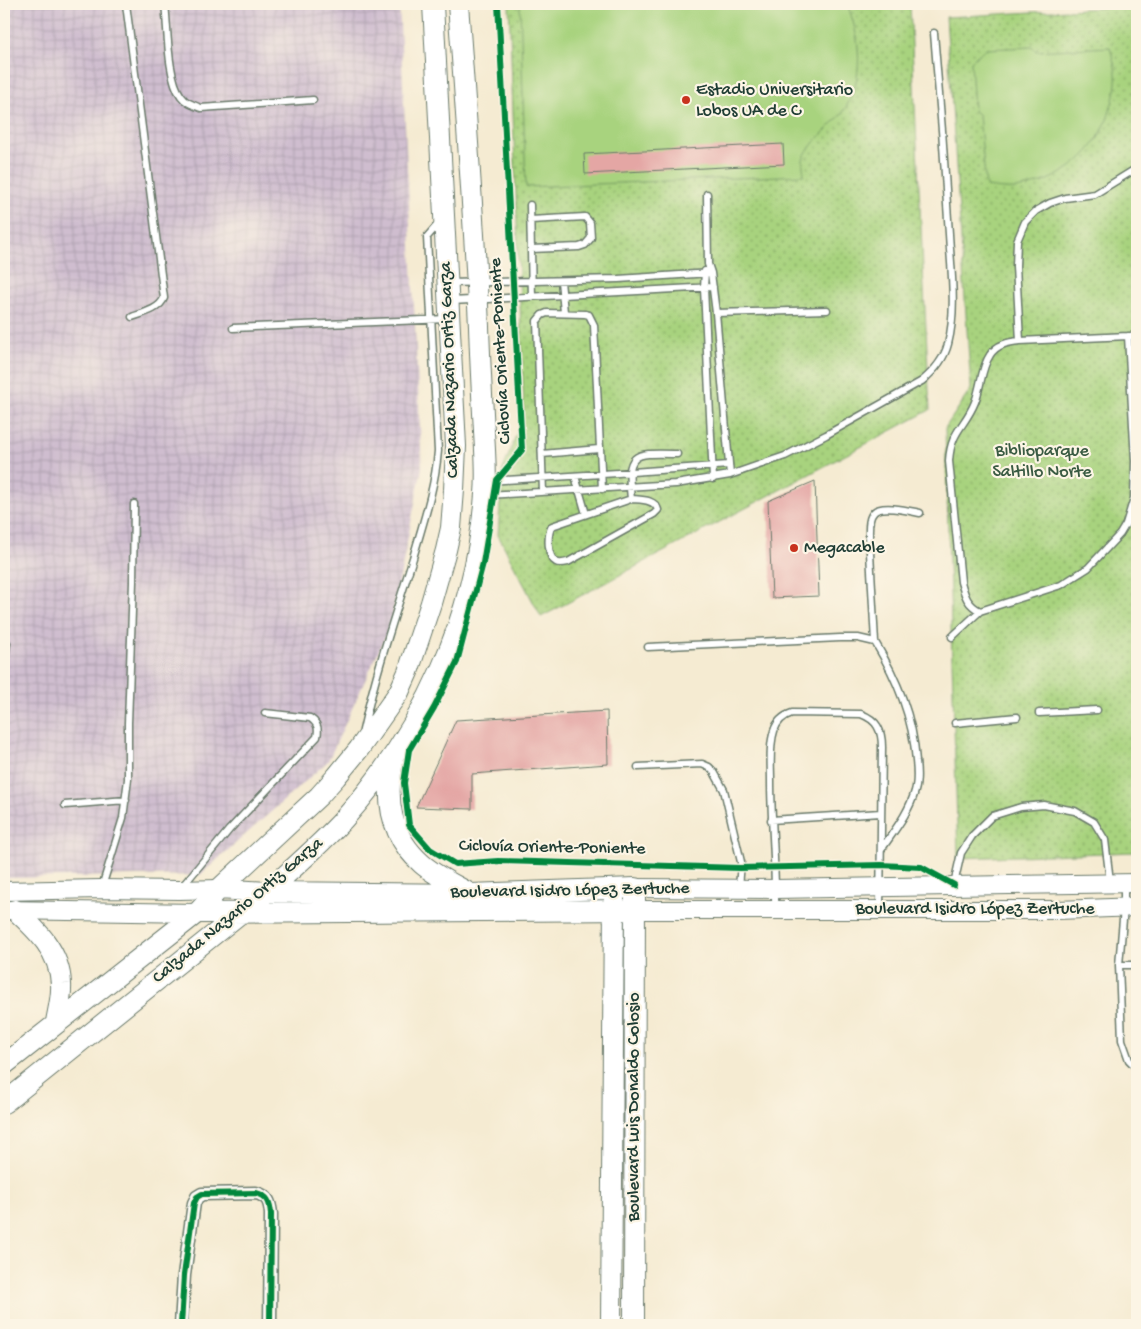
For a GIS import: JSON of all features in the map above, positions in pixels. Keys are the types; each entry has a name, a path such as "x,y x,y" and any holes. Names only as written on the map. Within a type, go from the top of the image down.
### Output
{"main road":[{"name":"Calzada Nazario Ortiz Garza","path":"4,1064 197,913 219,889 319,796 359,749 399,692 408,672 431,603 451,528 456,446 443,306 443,218 433,4"},
{"name":"Calzada Nazario Ortiz Garza","path":"4,1103 267,892 302,861 344,819 380,775 395,752 427,700 447,658 461,617 476,559 485,488 470,151 458,4"},
{"path":"395,752 389,778 388,794 390,811 395,827 409,849 422,864 471,894"},
{"name":"Boulevard Isidro López Zertuche","path":"4,891 219,889 267,892 471,894 635,888 775,889 1124,883"},
{"name":"Boulevard Luis Donaldo Colosio","path":"634,1325 635,888"},
{"name":"Boulevard Luis Donaldo Colosio","path":"611,1325 614,889"},
{"name":"Boulevard Isidro López Zertuche","path":"10,910 241,913 880,909 1058,910 1131,908"},
{"path":"10,910 45,940 53,952 62,984 56,1022"},
{"path":"611,1302 634,1304"}],"street":[{"path":"181,1325 184,1275 194,1203 202,1194 256,1193 264,1195 270,1206 270,1325"}],"lane":[{"path":"126,4 164,298 158,306 132,317"},
{"path":"166,4 172,72 177,89 187,102 201,108 313,100"},
{"path":"485,488 543,492 630,488 686,483 730,476 785,456 865,414 922,381 938,365 948,344 951,325 952,284 945,159 934,33"},
{"path":"1020,341 1016,266 1017,241 1026,222 1036,210 1050,203 1065,198 1095,194 1137,168"},
{"path":"707,194 708,273 704,288 713,479"},
{"path":"530,205 532,297"},
{"path":"530,220 585,217 590,223 591,238 585,245 579,247 531,249"},
{"path":"359,749 372,693 436,475 443,306 426,237 443,218"},
{"path":"708,273 713,288 716,313 730,476"},
{"path":"233,328 443,306 477,291 532,281 618,279 708,273"},
{"path":"618,279 618,293"},
{"path":"561,281 564,312"},
{"path":"443,306 477,291 532,297 713,288"},
{"path":"716,313 827,310"},
{"path":"543,492 536,321 545,314 564,312 589,316 594,325 602,489"},
{"path":"952,637 980,611 1061,585 1088,568 1120,534 1126,524 1134,498 1135,461 1128,336"},
{"path":"980,611 971,606 965,598 961,582 949,471 950,449 955,433 974,404 984,368 990,355 1006,342 1137,336"},
{"path":"542,454 599,450"},
{"path":"631,499 629,473 633,460 639,455 648,453 677,454"},
{"path":"485,488 542,478 729,465"},
{"path":"575,476 586,514"},
{"path":"631,499 652,502 657,505 658,510 568,562 555,562 548,539 550,529 557,524 631,499"},
{"path":"101,889 117,840 126,800 128,779 134,504"},
{"path":"881,850 908,809 915,791 917,774 914,744 907,712 895,679 875,642 869,535 870,522 874,512 883,508 920,513"},
{"path":"648,647 840,638 858,638 875,642"},
{"path":"4,666 7,643"},
{"path":"1039,713 1097,710"},
{"path":"179,890 229,830 317,737 318,726 310,718 265,713"},
{"path":"775,910 771,820 771,751 774,731 783,716 792,713 862,714 870,717 878,725 882,734 880,909"},
{"path":"955,723 1017,717"},
{"path":"638,767 702,764 714,772 724,790 741,862 739,889"},
{"path":"65,804 126,800"},
{"path":"954,885 961,853 972,836 992,816 1021,807 1044,805 1075,811 1094,822 1105,840 1124,883 1131,908 1119,965 1122,1040 1129,1060 1137,1068"},
{"path":"771,820 881,813"},
{"path":"1119,965 1137,965"}],"shaded area":[{"path":"4,4 399,4 422,468 390,626 328,761 200,875 4,878"}],"green space":[{"path":"509,4 910,4 930,410 541,617 498,535 502,472 524,414"},
{"name":"Estadio Universitario Lobos UA de C","path":"520,4 847,4 858,45 858,73 850,99 843,112 805,154 803,162 804,175 526,187"},
{"name":"Biblioparque Saltillo Norte","path":"1137,6 1137,852 958,858 945,428 971,389 946,17"},
{"path":"1033,47 1036,51 1110,47 1116,77 1111,107 1098,139 1076,163 1063,172 1033,185 1016,189 986,187 979,115 974,111 971,61 985,49"}],"building":[{"path":"783,144 784,164 585,174 584,154"},
{"name":"Megacable","path":"815,481 819,596 772,598 768,501"},
{"path":"607,711 608,764 472,774 472,809 416,807 456,720"}],"cycle path":[{"name":"Ciclovía Oriente-Poniente","path":"498,4 522,450 497,480 483,563 457,662 434,708 409,750 404,783 409,825 430,849 455,864 498,861 740,868 881,865 921,867 954,885"},
{"path":"181,1325 184,1275 194,1203 197,1197 202,1194 256,1193 266,1198 271,1210 270,1325"}],"place":[{"name":"Estadio Universitario Lobos UA de C","path":"686,100"},
{"name":"Megacable","path":"794,548"}]}
